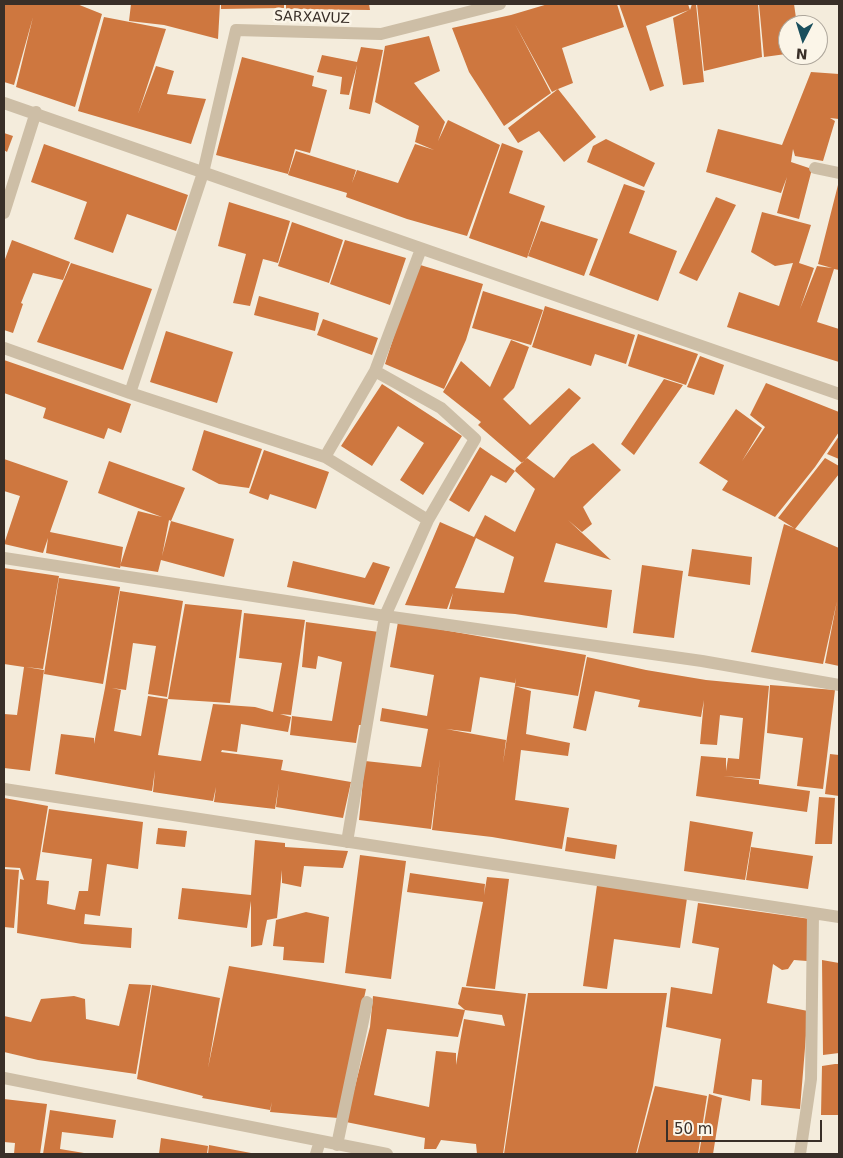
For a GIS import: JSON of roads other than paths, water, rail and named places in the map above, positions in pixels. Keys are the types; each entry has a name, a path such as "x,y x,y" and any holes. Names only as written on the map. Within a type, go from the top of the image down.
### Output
{"street":[{"name":"SARXAVUZ","path":"203,173 236,30 381,34 500,4"},
{"path":"4,103 36,112 203,173 839,394"},
{"path":"4,213 36,112"},
{"path":"816,168 839,173"},
{"path":"130,393 203,173"},
{"path":"325,457 375,371 421,249"},
{"path":"4,348 130,393 325,457 428,520"},
{"path":"347,842 385,616 428,520 475,439 441,408 375,371"},
{"path":"4,558 385,616 692,659 839,684"},
{"path":"4,789 839,917"},
{"path":"800,1154 811,1079 813,913"},
{"path":"337,1144 367,1002"},
{"path":"4,1078 387,1154"},
{"path":"316,1154 320,1141"}]}
